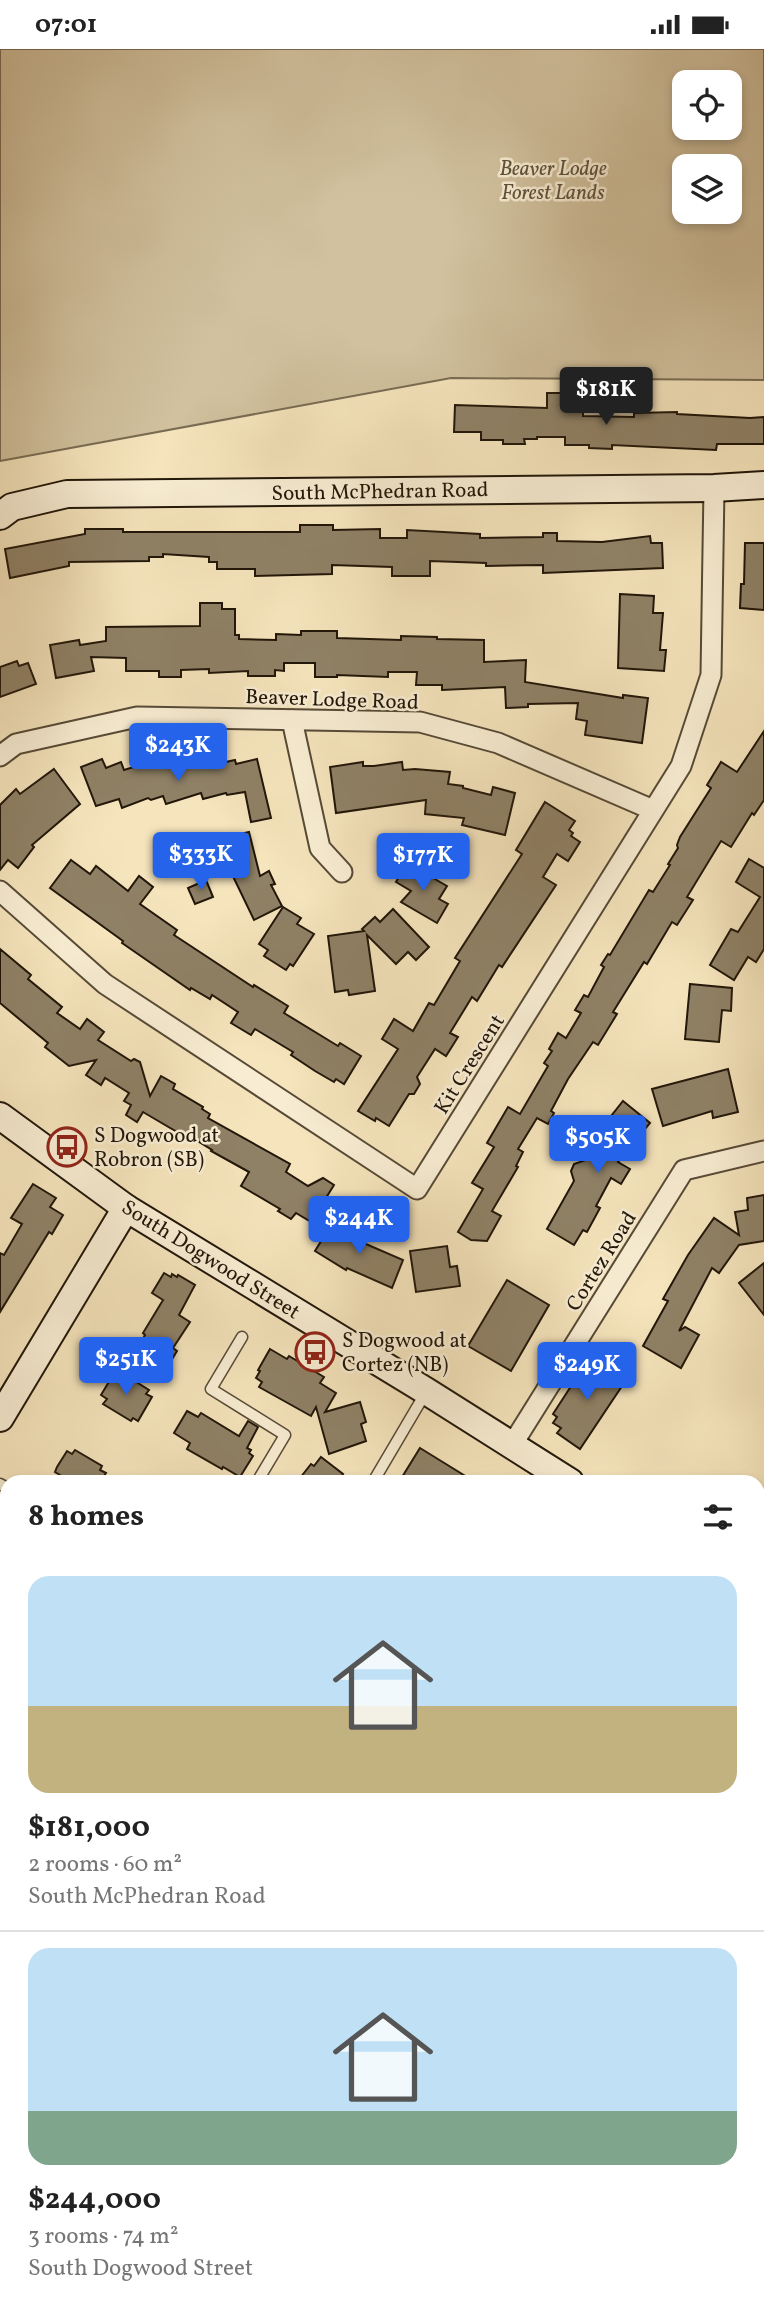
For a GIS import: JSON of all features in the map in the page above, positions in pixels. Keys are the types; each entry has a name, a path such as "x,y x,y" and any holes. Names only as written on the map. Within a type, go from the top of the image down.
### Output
{"street":[{"name":"South McPhedran Road","path":"0,516 12,507 67,494 714,488 764,485"},
{"name":"Kit Crescent","path":"0,891 104,984 417,1189 681,766 711,675 714,488"},
{"name":"Beaver Lodge Road","path":"0,756 16,744 137,717 420,722 498,743 653,810"},
{"path":"292,720 320,848 342,872"},
{"name":"South Dogwood Street","path":"0,1116 126,1207 559,1475"},
{"name":"Cortez Road","path":"512,1445 684,1170 764,1151"},
{"path":"0,1418 126,1207"}],"lane":[{"path":"242,1337 211,1389 285,1435 261,1475"},
{"path":"377,1475 426,1391"}],"green space":[{"name":"Beaver Lodge Forest Lands","path":"0,49 764,49 764,380 451,378 0,461"}],"building":[{"path":"547,393 562,393 561,405 583,405 583,416 634,417 634,413 677,412 764,417 764,444 717,444 716,450 612,445 612,449 565,445 565,437 537,437 524,439 525,444 503,444 503,440 481,440 481,432 454,432 455,405 547,408"},
{"path":"300,525 333,525 333,530 380,529 380,538 407,538 407,530 480,534 480,538 543,537 543,533 557,533 557,541 602,542 650,536 651,543 662,543 663,568 543,573 543,565 486,566 486,563 430,561 430,576 392,576 392,567 332,565 332,574 255,576 255,569 217,569 217,562 209,562 209,557 163,554 163,557 149,557 149,561 69,562 69,566 10,578 5,549 85,534 85,529 123,529 123,532 300,532"},
{"path":"745,543 764,543 764,610 740,608 741,584 744,584"},
{"path":"620,594 654,596 653,613 663,613 660,650 666,650 664,671 618,668"},
{"path":"200,603 222,603 222,609 235,609 235,635 239,635 239,639 276,640 276,634 301,635 301,631 337,631 337,638 401,640 401,636 484,640 484,662 526,660 525,682 623,698 623,695 648,698 642,743 585,735 587,721 576,719 578,703 528,704 528,707 506,708 505,687 442,690 442,685 416,685 417,672 388,672 388,677 315,677 315,663 284,663 284,671 275,670 275,676 248,676 248,671 209,673 209,669 181,670 181,677 159,677 159,671 126,671 126,658 91,657 94,671 56,678 50,645 79,640 80,645 106,641 106,627 200,626"},
{"path":"17,661 19,666 28,663 36,684 0,697 0,667"},
{"path":"764,731 764,800 754,815 752,813 731,847 721,841 687,897 693,900 677,925 672,922 647,964 644,962 613,1012 617,1014 598,1045 593,1042 568,1079 551,1111 554,1113 548,1124 537,1118 518,1149 523,1152 516,1166 518,1167 492,1211 501,1216 487,1241 471,1240 458,1232 483,1189 472,1183 494,1147 487,1143 508,1107 520,1114 548,1066 544,1063 552,1051 549,1049 558,1033 566,1038 581,1013 575,1010 584,995 588,997 604,967 601,965 608,954 610,955 649,890 653,892 670,865 668,864 678,848 680,837 711,788 707,785 721,762 737,772"},
{"path":"166,757 169,768 199,760 200,764 211,760 212,765 235,760 236,764 257,759 271,818 251,822 245,792 226,793 203,799 201,793 166,804 163,796 151,800 148,798 122,808 119,799 96,806 81,767 102,759 106,768 121,762 124,770"},
{"path":"363,762 363,766 374,766 402,762 403,770 450,772 448,784 491,795 493,787 515,793 505,835 462,825 464,818 425,814 426,800 336,813 330,767"},
{"path":"54,769 80,804 32,845 34,847 18,868 8,860 0,870 0,805 16,789 20,794"},
{"path":"545,802 575,821 569,830 573,833 571,836 580,842 568,861 557,854 543,877 556,885 477,1001 472,997 450,1033 458,1037 446,1056 435,1049 417,1077 420,1084 414,1094 409,1094 389,1126 376,1118 375,1121 358,1111 398,1049 382,1039 394,1019 413,1031 429,1003 434,1005 460,961 455,958 522,854 516,850"},
{"path":"249,832 260,876 269,871 275,884 271,885 282,906 254,920 229,868 226,869 219,839"},
{"path":"749,859 764,868 764,949 756,962 748,957 734,980 710,965 731,929 738,932 760,897 736,882"},
{"path":"71,860 90,874 96,866 128,891 139,876 153,887 140,904 177,930 174,935 253,987 254,985 288,1006 284,1013 338,1046 340,1043 361,1056 344,1084 336,1079 334,1082 315,1071 291,1055 293,1052 255,1029 251,1035 231,1023 238,1012 212,995 210,999 191,988 190,990 50,888"},
{"path":"407,863 447,886 439,899 448,904 437,923 401,902 411,891 396,882"},
{"path":"206,880 213,897 195,904 188,888"},
{"path":"283,907 301,918 297,924 314,934 293,966 290,964 286,970 264,956 268,950 259,944"},
{"path":"393,909 429,947 416,960 408,952 396,964 367,935 375,991 349,995 348,990 335,992 328,936 364,931 362,929 375,917 380,922"},
{"path":"0,949 31,975 28,979 62,1007 57,1013 80,1029 87,1019 104,1032 98,1040 131,1061 134,1059 140,1062 150,1096 161,1076 175,1084 173,1089 203,1107 202,1109 210,1114 208,1118 290,1164 286,1172 308,1186 323,1178 334,1185 311,1222 296,1213 291,1219 278,1211 280,1209 241,1186 249,1172 191,1137 189,1139 143,1112 137,1122 126,1115 131,1105 124,1101 129,1093 105,1078 101,1085 86,1075 96,1060 69,1066 45,1047 48,1043 0,1003"},
{"path":"690,984 732,988 731,1011 722,1010 719,1042 685,1039"},
{"path":"728,1069 738,1112 713,1118 712,1111 663,1126 652,1089"},
{"path":"623,1101 650,1123 618,1162 630,1169 621,1184 611,1178 596,1206 600,1208 587,1232 583,1230 574,1245 547,1229 574,1181 571,1171 574,1164 589,1159 611,1130 604,1125"},
{"path":"33,1184 56,1198 50,1207 63,1215 52,1234 49,1232 0,1312 0,1253 4,1255 22,1224 11,1218"},
{"path":"764,1195 764,1241 739,1245 719,1273 712,1268 679,1331 685,1327 699,1335 681,1368 643,1346 668,1301 663,1299 688,1255 714,1218 739,1235 735,1212 748,1210 747,1198"},
{"path":"331,1225 340,1230 343,1226 362,1237 359,1241 403,1260 392,1288 347,1268 346,1270 315,1251"},
{"path":"447,1246 450,1267 457,1266 460,1286 416,1292 410,1251"},
{"path":"764,1263 764,1315 739,1283"},
{"path":"164,1273 171,1277 172,1274 177,1277 178,1275 195,1285 179,1315 190,1322 173,1348 177,1351 166,1369 151,1359 154,1353 140,1344 145,1335 143,1333 163,1300 152,1293"},
{"path":"507,1280 549,1305 511,1371 468,1346"},
{"path":"270,1349 287,1359 289,1356 324,1377 320,1383 336,1393 325,1412 360,1402 366,1422 361,1424 366,1441 329,1454 316,1407 311,1416 259,1387 262,1382 256,1378 260,1371 258,1370"},
{"path":"590,1357 626,1380 580,1449 557,1433 561,1428 553,1423 557,1417 553,1414"},
{"path":"122,1373 149,1390 146,1394 152,1397 138,1421 133,1418 131,1421 103,1404 107,1399 101,1395 113,1375 119,1378"},
{"path":"187,1411 198,1417 201,1413 239,1436 248,1421 258,1427 247,1448 253,1456 241,1475 223,1467 222,1469 187,1449 190,1443 174,1433"},
{"path":"420,1448 464,1475 403,1475"},
{"path":"75,1450 102,1466 100,1470 106,1473 60,1475 55,1472 67,1451 72,1454"},
{"path":"321,1457 343,1474 302,1475 311,1464 314,1466"}],"place":[{"name":"S Dogwood at Robron (SB)","path":"67,1147"},
{"name":"S Dogwood at Cortez (NB)","path":"315,1352"}]}
